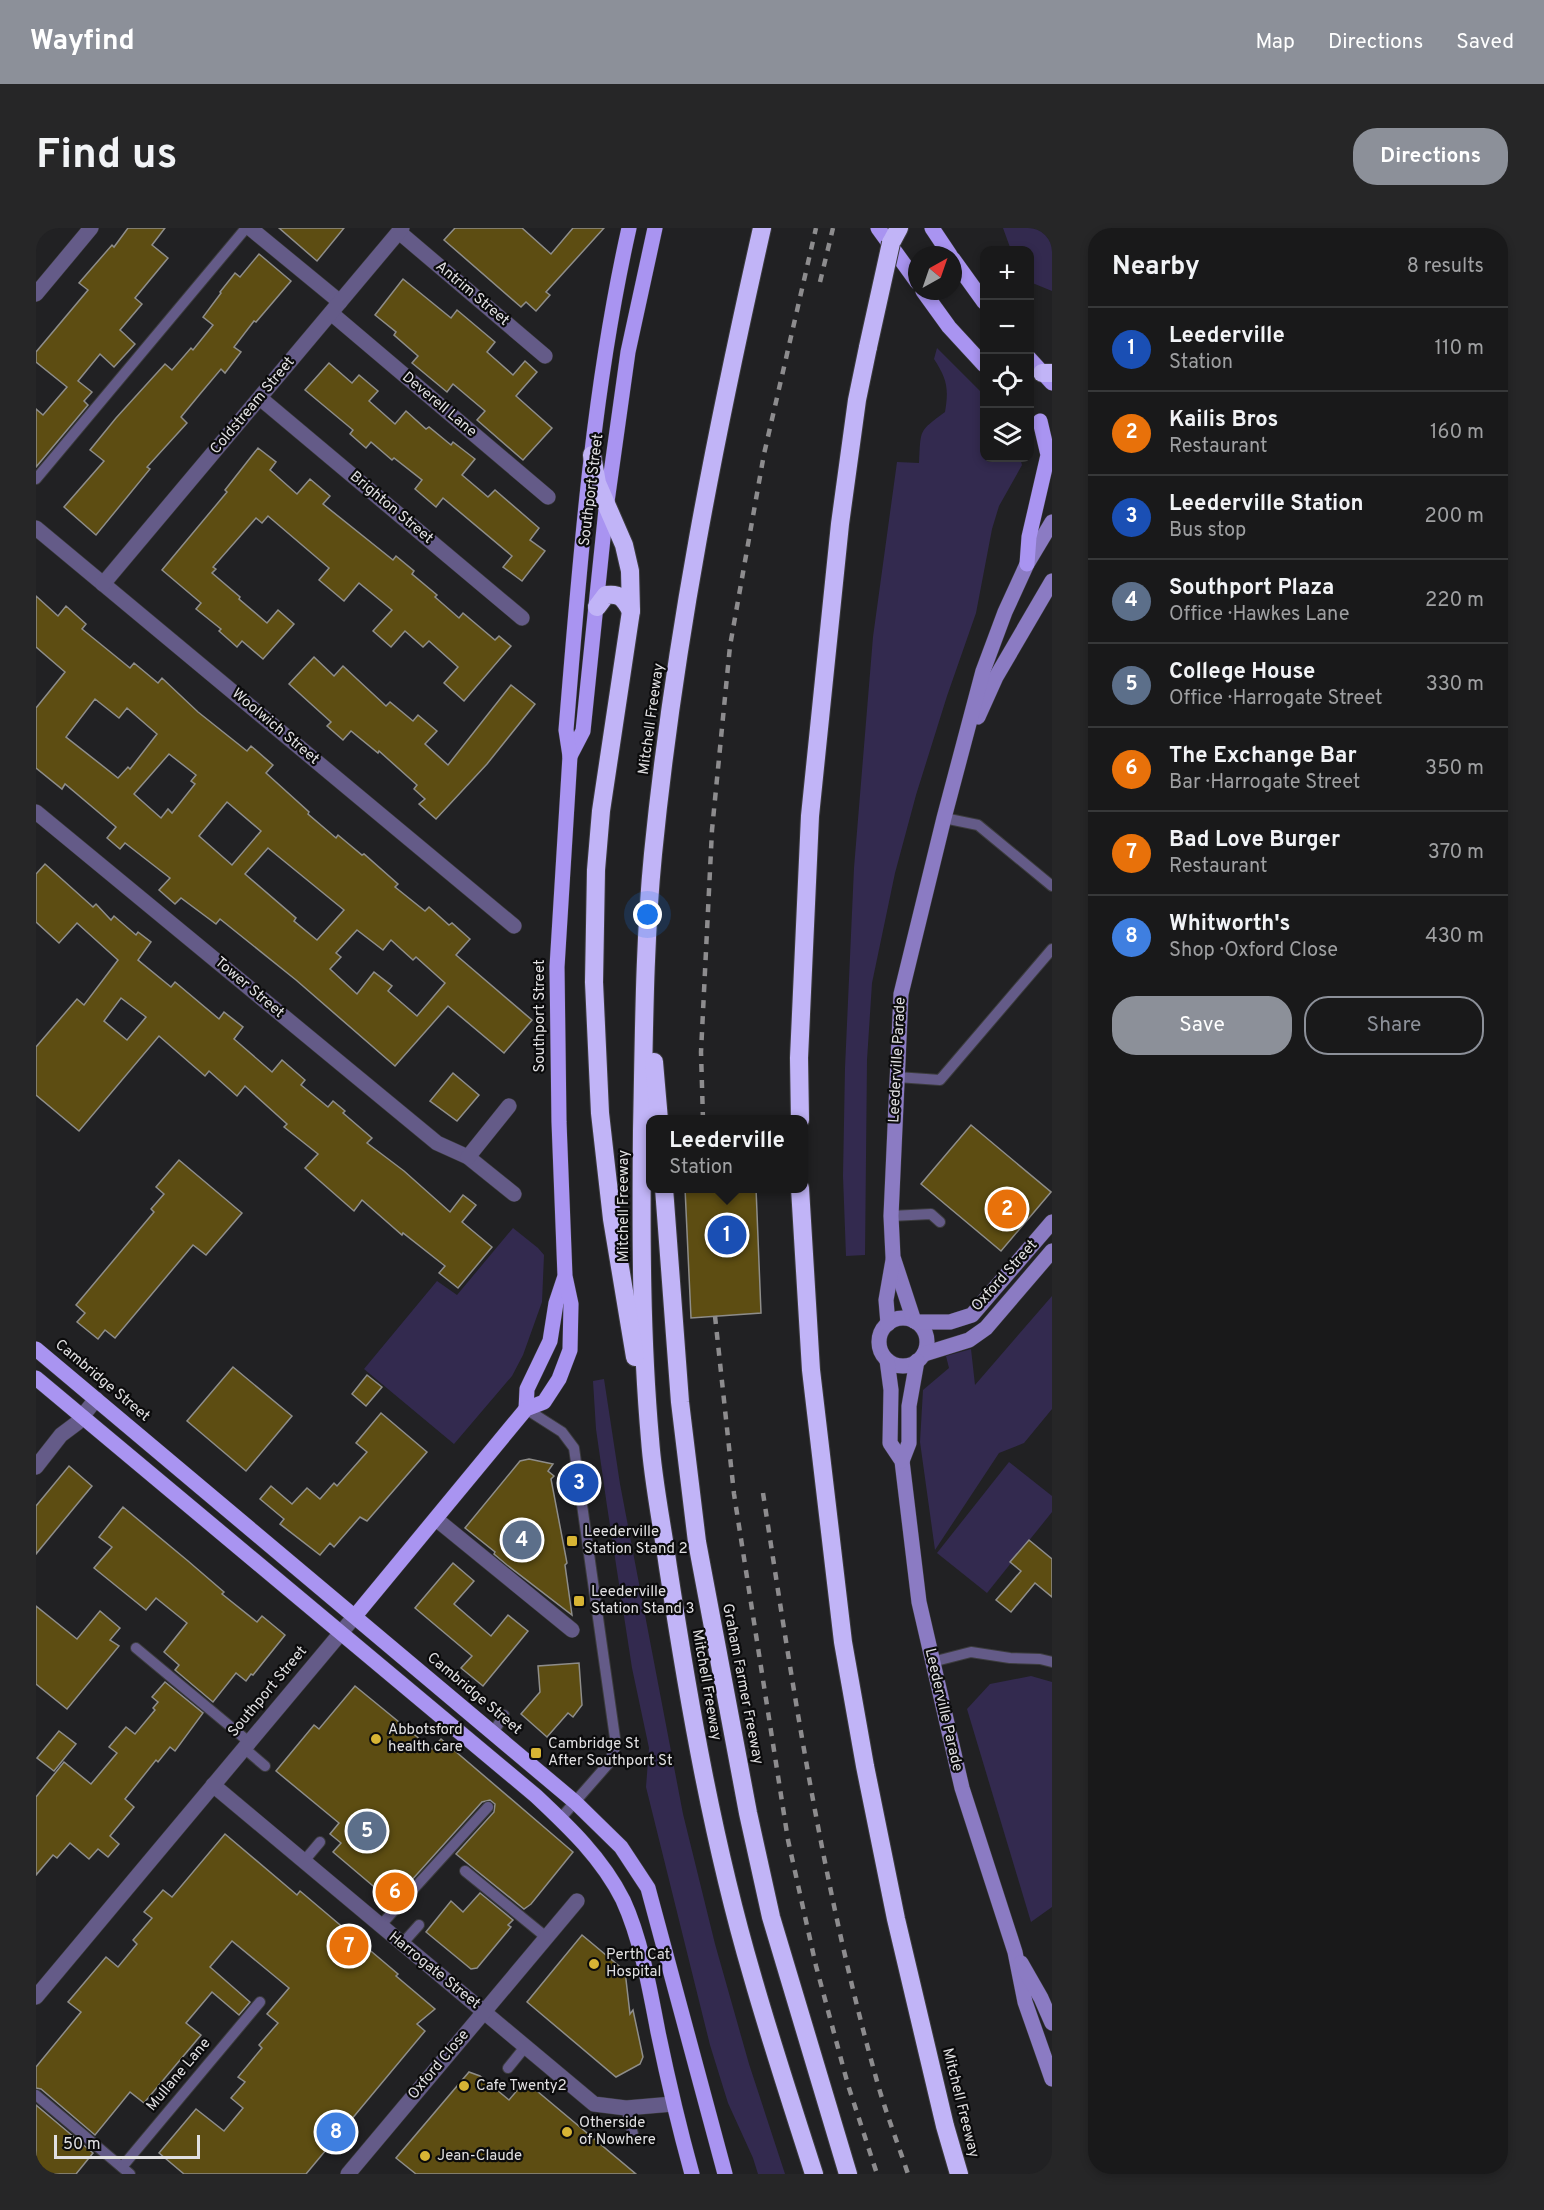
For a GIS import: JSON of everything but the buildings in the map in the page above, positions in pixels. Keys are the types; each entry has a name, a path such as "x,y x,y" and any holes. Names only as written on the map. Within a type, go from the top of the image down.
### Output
{"highway":[{"name":"Mitchell Freeway","path":"762,228 716,434 693,562 667,735 653,855 645,956 642,1298 650,1441 676,1622 709,1804 751,1971 814,2174"},
{"path":"800,1115 799,1058 810,816 840,524 857,400 895,233"},
{"path":"592,455 597,483 606,509 624,545 630,571 631,610 601,812 594,982 600,1113 612,1219 650,1441"},
{"path":"597,607 606,595 615,594 624,598 631,610"},
{"path":"645,956 658,1115"},
{"name":"Graham Farmer Freeway","path":"664,1193 680,1402 697,1542 748,1813 771,1917 848,2174"},
{"name":"Mitchell Freeway","path":"800,1193 812,1370 843,1642 896,1919 959,2174"}],"main road":[{"name":"Southport Street","path":"355,1617 526,1409 544,1402 559,1379 570,1350 571,1304 565,1276 559,1122 557,967 570,756 566,730 584,525 601,377 629,228"},
{"name":"Southport Street","path":"570,756 583,731 606,509 628,352 655,228"},
{"path":"878,228 908,270"},
{"path":"932,228 944,246"},
{"path":"962,271 983,300"},
{"path":"930,300 949,327 980,361"},
{"path":"1034,362 1049,376"},
{"path":"1035,416 1052,432"},
{"path":"1027,564 1029,537 1048,455 1046,438 1035,416"},
{"name":"Leederville Parade","path":"888,1324 886,1300 893,1257 891,1216 901,994 983,671 1005,612 1027,564 1052,522"},
{"name":"Leederville Parade","path":"959,761 996,676 1050,591"},
{"name":"Oxford Street","path":"915,1322 950,1322 972,1315 1052,1222"},
{"name":"Oxford Street","path":"920,1358 969,1340 986,1328 1052,1251"},
{"name":"Leederville Parade","path":"893,1257 915,1322"},
{"name":"Southport Street","path":"526,1409 527,1389 550,1341 556,1304 565,1276"},
{"path":"900,1319 915,1322 925,1334 926,1348 920,1358 902,1366 888,1360 880,1349 879,1342 888,1324 900,1319"},
{"name":"Cambridge Street","path":"36,1349 494,1733 575,1802 621,1847 648,1888 725,2174"},
{"name":"Leederville Parade","path":"902,1461 909,1443 909,1406 920,1358"},
{"name":"Leederville Parade","path":"888,1360 891,1390 890,1443 902,1461 919,1602 932,1662 962,1788 1015,1952 1025,2002 1052,2079"},
{"path":"36,1378 560,1819 583,1841 602,1865 623,1901 651,1999 673,2104 692,2174"},
{"name":"Leederville Parade","path":"1015,1952 1052,2023"}],"street":[{"path":"36,294 91,228"},
{"name":"Deverell Lane","path":"248,228 548,497"},
{"name":"Coldstream Street","path":"103,584 401,230"},
{"name":"Antrim Street","path":"401,230 545,356"},
{"name":"Brighton Street","path":"260,398 522,618"},
{"name":"Woolwich Street","path":"36,528 514,926"},
{"name":"Tower Street","path":"36,812 437,1143 468,1157 514,1194"},
{"path":"468,1157 509,1106"},
{"path":"36,1467 61,1435 83,1417 96,1400"},
{"path":"436,1519 564,1627"},
{"name":"Southport Street","path":"36,1997 355,1617"},
{"name":"Harrogate Street","path":"213,1785 594,2104 626,2108 673,2104"},
{"name":"Oxford Close","path":"348,2174 577,1901"}],"lane":[{"path":"36,479 248,228"},
{"path":"944,818 978,825 1052,886"},
{"path":"897,1077 940,1080 1052,949"},
{"path":"891,1216 931,1214 940,1222"},
{"path":"526,1409 562,1432 574,1448 616,1745 609,1763 560,1819"},
{"path":"136,1648 246,1745 265,1766"},
{"path":"932,1662 971,1652 1052,1662"},
{"path":"494,1733 504,1714"},
{"path":"380,1926 488,1808"},
{"path":"304,1862 320,1842"},
{"path":"465,1871 546,1937"},
{"path":"402,1944 419,1925"},
{"name":"Mullane Lane","path":"126,2171 260,2002"},
{"path":"508,2067 525,2047"},
{"path":"36,2095 126,2171"},
{"path":"626,2108 633,2134"}],"shaded area":[{"path":"1003,228 1052,228 1052,291 1034,284 1034,246 1010,246"},
{"path":"937,348 980,391 980,462 1021,462 1022,465 999,506 992,529 976,613 916,795 895,873 872,983 867,1060 865,1255 846,1256 843,1176 845,1068 854,868 873,637 897,462 919,463 921,437 925,428 945,412 947,390 942,372 934,359"},
{"path":"513,1228 544,1255 542,1302 523,1355 512,1376 454,1444 364,1369 437,1281 457,1295"},
{"path":"1052,1296 1052,1409 1024,1443 999,1453 935,1550 920,1442 923,1390 949,1368 946,1356 971,1349 975,1385"},
{"path":"604,1379 620,1484 683,1814 715,1944 749,2064 785,2174 758,2174 728,2103 710,2045 646,1787 649,1748 632,1668 596,1429 593,1381"},
{"path":"1009,1462 1052,1496 1052,1512 987,1593 937,1553"},
{"path":"1031,1676 1052,1682 1052,1907 1031,1922 967,1709 990,1684"}],"railway":[{"path":"703,1115 701,1052 712,830 730,646 764,454 816,228"},
{"path":"820,282 833,228"},
{"path":"715,1316 734,1494 788,1840 816,1966 848,2085 877,2174"},
{"path":"763,1493 810,1785 839,1930 886,2112 908,2174"}],"place":[{"name":"Kailis Bros","path":"1007,1209"},
{"name":"Leederville","path":"727,1235"},
{"name":"Leederville Station","path":"579,1483"},
{"name":"Southport Plaza","path":"522,1540"},
{"name":"Leederville Station Stand 2","path":"572,1541"},
{"name":"Leederville Station Stand 3","path":"579,1601"},
{"name":"Abbotsford health care","path":"376,1739"},
{"name":"Cambridge St After Southport St","path":"536,1753"},
{"name":"College House","path":"367,1831"},
{"name":"The Exchange Bar","path":"395,1892"},
{"name":"Bad Love Burger","path":"349,1946"},
{"name":"Perth Cat Hospital","path":"594,1964"},
{"name":"Cafe Twenty2","path":"464,2086"},
{"name":"Whitworth's","path":"336,2132"},
{"name":"Otherside of Nowhere","path":"567,2132"},
{"name":"Jean-Claude","path":"425,2156"}]}
